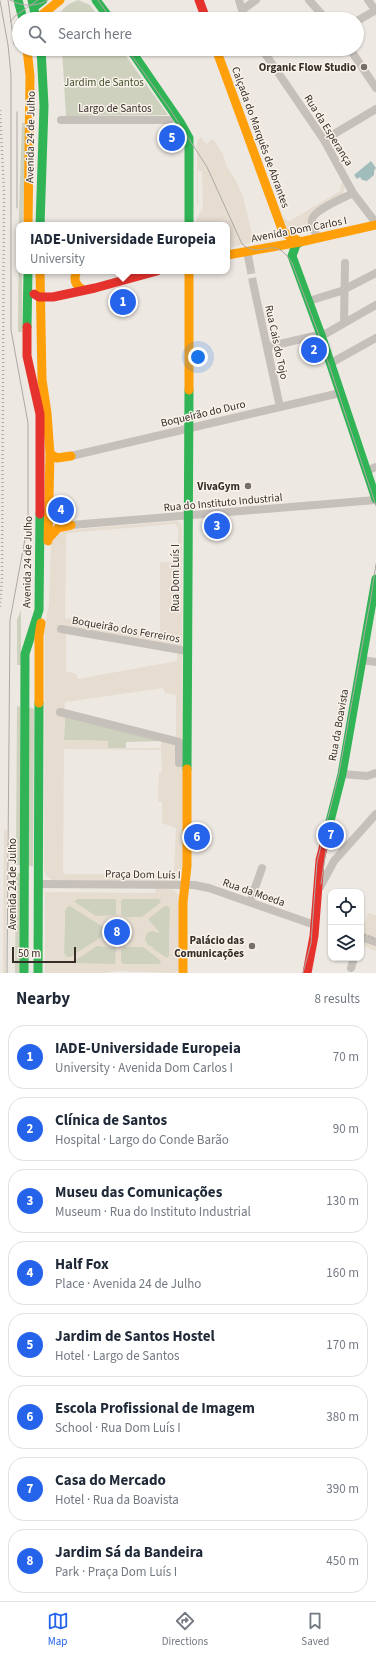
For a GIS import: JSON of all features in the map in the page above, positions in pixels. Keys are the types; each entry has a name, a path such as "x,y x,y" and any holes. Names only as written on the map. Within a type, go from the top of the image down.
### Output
{"main road":[{"path":"18,0 21,12"},
{"path":"33,4 43,0"},
{"path":"45,12 60,0"},
{"path":"96,0 105,12"},
{"path":"199,0 203,12"},
{"name":"Avenida 24 de Julho","path":"28,56 30,76 28,222"},
{"name":"Avenida 24 de Julho","path":"40,222 44,106 41,56"},
{"name":"Largo de Santos","path":"135,56 187,134 189,142 190,222"},
{"name":"Calçada do Marquês de Abrantes","path":"219,56 283,232 300,242"},
{"name":"Avenida Dom Carlos I","path":"230,254 300,242 376,224"},
{"path":"300,242 296,245 292,256 321,335 376,499"},
{"name":"Avenida 24 de Julho","path":"24,973 25,654 39,610 40,522 40,414 27,356 28,274"},
{"name":"Avenida 24 de Julho","path":"38,973 39,636 45,605 50,454 47,413 42,380 39,297 40,274"},
{"path":"75,274 75,283 83,290"},
{"path":"28,282 32,292 39,297 50,297 144,274"},
{"name":"Rua Dom Luís I","path":"185,885 187,866 189,274"},
{"path":"50,454 54,459 71,456"},
{"path":"48,539 58,528 71,525"},
{"name":"Rua da Boavista","path":"306,973 312,953 316,893 323,841 342,774 376,579"},
{"path":"24,885 38,884"},
{"name":"Praça Dom Luís I","path":"183,973 185,885"},
{"path":"24,935 29,949 31,973"}],"street":[{"path":"239,0 242,10 256,0"},
{"path":"309,0 320,12"},
{"path":"364,18 376,10 368,0"},
{"name":"Rua da Esperança","path":"267,56 324,140 353,193 376,224"},
{"path":"355,56 376,88"},
{"path":"324,140 376,109"},
{"name":"Largo de Santos","path":"61,120 170,120"},
{"path":"318,238 312,226 312,218 316,212 353,193"},
{"path":"246,251 250,266"},
{"path":"344,263 344,322"},
{"path":"309,301 344,289 376,273"},
{"name":"Rua Cais do Tojo","path":"253,283 280,407"},
{"path":"267,347 321,335 376,305"},
{"path":"330,363 376,338"},
{"name":"Boqueirão do Duro","path":"71,456 340,393"},
{"path":"366,471 376,468"},
{"name":"Rua do Instituto Industrial","path":"71,525 376,499"},
{"name":"Boqueirão dos Ferreiros","path":"61,629 187,651"},
{"path":"362,660 376,662"},
{"path":"60,712 179,742 179,763 187,763"},
{"path":"342,774 366,776 376,773"},
{"path":"316,893 334,861 376,814"},
{"path":"250,902 262,868"},
{"name":"Praça Dom Luís I","path":"38,884 185,885"},
{"name":"Rua da Moeda","path":"185,885 209,888 315,925"},
{"path":"364,938 376,942"},
{"path":"351,968 353,961"}],"green space":[{"path":"78,0 90,5 95,12 61,12 68,5"},
{"name":"Jardim de Santos","path":"62,56 126,56 168,115 66,116"},
{"path":"22,123 26,123 23,222 19,222"},
{"path":"18,274 22,274 22,332 18,332"},
{"path":"21,610 21,665 17,665 17,620"},
{"path":"17,706 20,707 20,865 16,865"},
{"path":"28,707 34,709 33,866 28,866"},
{"path":"65,716 161,741 126,742 126,748 108,748 107,741 64,740"},
{"path":"16,873 20,873 20,973 15,973"},
{"path":"77,899 160,899 170,908 169,956 159,964 76,964 64,953 65,911 67,907"}],"shaded area":[{"path":"201,137 206,144 213,139 223,154 226,165 236,181 243,197 254,242 230,247 230,222 197,222 197,218 203,208 202,171 198,171 197,204 197,141"},
{"path":"343,183 345,187 343,193 314,210 312,229 289,233 283,219 285,218 286,220 290,221 340,191 341,184"},
{"path":"177,521 181,524 183,874 179,881 54,881 46,876 44,869 45,625 49,604 51,544 58,534 69,530","holes":["174,524 178,527 178,563 160,562 160,632 65,618 67,533","66,633 177,653 177,661 78,679 76,674 66,671","163,688 165,693 176,695 176,738 65,710 65,702","65,716 161,739 161,748 108,748 108,741 64,740","64,749 161,750 162,772 159,772 158,802 162,802 162,823 176,828 174,874 65,874 63,872"]},
{"path":"4,830 7,830 6,973 3,973"},
{"path":"156,888 174,890 179,895 179,970 176,973 118,971 104,973 45,973 45,892 155,893","holes":["77,899 115,899 116,915 96,916 74,901","123,899 159,899 161,902 142,917 125,917 121,914 121,901","70,906 103,927 103,936 70,957 67,957 64,953 65,911 67,907","165,906 168,906 170,908 169,956 167,958 152,948 154,947 148,945 145,939 147,933 152,931 160,933 148,919","111,924 128,924 127,940 112,940","97,946 116,948 115,964 75,963 76,960","124,947 143,947 160,960 161,963 123,964 121,962 121,950"]},
{"path":"368,913 376,915 376,951 364,946 364,925"}],"water":[{"path":"371,161 376,168 374,175 367,181 362,180 360,177 357,179 354,175"}],"tunnel":[{"path":"250,266 253,283"}],"tram line":[{"path":"8,0 12,29"},
{"path":"10,0 25,5 39,4 48,0"},
{"path":"21,12 38,0"},
{"path":"98,0 106,12"},
{"path":"0,1 8,45 11,75 11,330 28,423 28,523 10,620 7,973"},
{"path":"132,56 169,108 207,167 242,244 256,250 273,248 279,249 292,263 319,335 376,506"},
{"path":"17,112 17,208"},
{"path":"303,973 311,943 317,862 339,773 376,564"},
{"path":"321,884 328,837"}],"railway":[{"path":"0,110 4,192 2,577 0,608"},
{"path":"364,934 376,939"}],"traffic: fast":[{"path":"18,0 21,12"},
{"path":"32,0 35,12"},
{"path":"34,7 43,0"},
{"path":"96,0 105,12"},
{"path":"40,222 44,106 41,56"},
{"path":"135,56 180,122 189,138 189,222"},
{"path":"300,242 296,245 292,256 321,335 376,499"},
{"path":"27,327 28,274"},
{"path":"187,769 189,390"},
{"path":"24,973 25,654 39,610 40,514"},
{"path":"328,829 342,774 376,579"},
{"path":"38,973 39,703"}],"traffic: slow":[{"path":"45,12 60,0"},
{"path":"28,56 30,76 28,222"},
{"path":"219,56 283,232 300,242"},
{"path":"230,254 300,242 376,225"},
{"path":"40,274 42,380 47,413 50,454 48,541"},
{"path":"76,274 76,282 83,290"},
{"path":"189,274 189,390"},
{"path":"50,454 57,458 71,456"},
{"path":"48,539 58,528 71,525"},
{"path":"39,703 39,636 41,623"},
{"path":"183,973 183,902 187,866 187,769"}],"traffic: jam":[{"path":"199,0 203,12"},
{"path":"34,294 39,297 53,297 95,288 146,274"},
{"path":"27,327 27,356 40,414 40,514"},
{"path":"307,973 314,936 320,860 328,829"}],"place":[{"name":"Organic Flow Studio","path":"364,67"},
{"name":"Jardim de Santos Hostel","path":"172,138"},
{"name":"IADE-Universidade Europeia","path":"123,302"},
{"name":"Clínica de Santos","path":"314,350"},
{"name":"VivaGym","path":"248,486"},
{"name":"Half Fox","path":"61,510"},
{"name":"Museu das Comunicações","path":"217,526"},
{"name":"Casa do Mercado","path":"331,835"},
{"name":"Escola Profissional de Imagem","path":"197,837"},
{"name":"Jardim Sá da Bandeira","path":"117,932"},
{"name":"Palácio das Comunicações","path":"252,946"}]}
